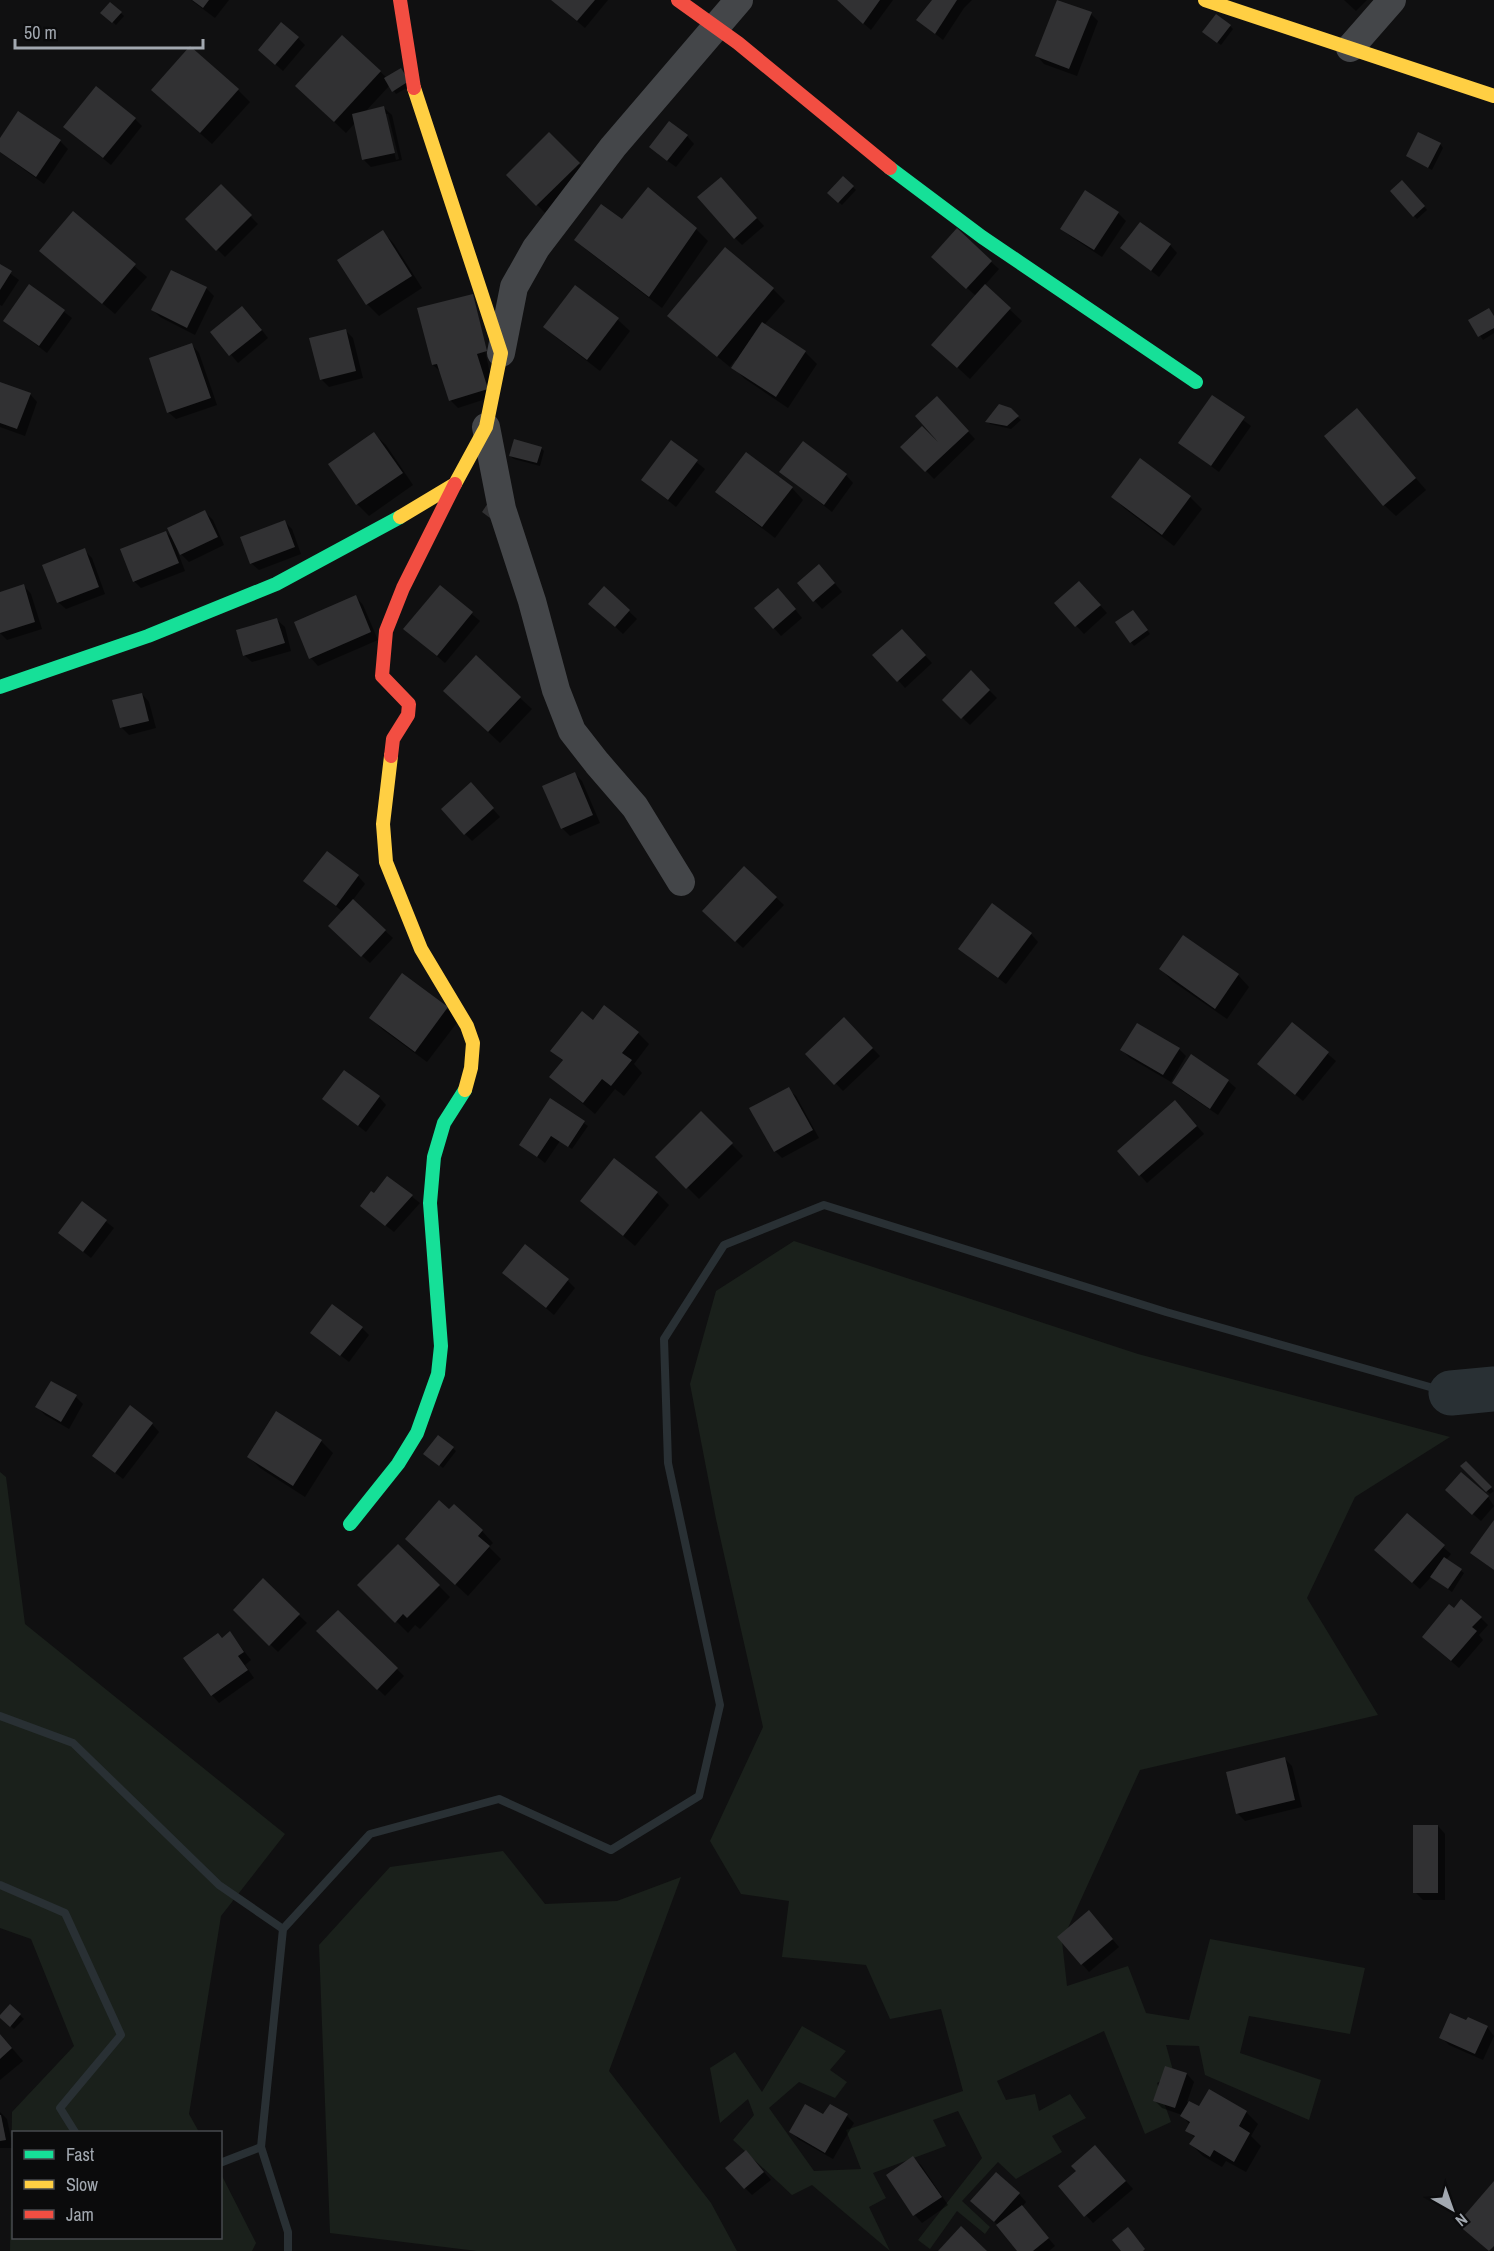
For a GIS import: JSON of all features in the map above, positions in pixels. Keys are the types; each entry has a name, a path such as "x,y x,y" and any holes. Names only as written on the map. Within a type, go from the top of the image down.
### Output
{"street":[{"path":"400,0 415,92 501,353"},
{"path":"678,0 718,26 913,186 1018,261 1196,382"},
{"path":"350,1524 398,1464 417,1433 438,1374 441,1346 430,1203 434,1157 444,1122 465,1091 472,1060 473,1043 467,1026 421,949 386,862 383,824 393,739 408,715 409,704 382,676 386,631 403,588 486,427 514,286 536,248 613,147 739,0"},
{"path":"1205,0 1494,96"},
{"path":"1350,48 1392,0"},
{"path":"486,427 502,509 532,601 556,690 572,731 635,807 681,882"},
{"path":"0,687 148,636 276,584 455,484"}],"shaded area":[{"path":"794,1241 1138,1354 1450,1437 1355,1497 1307,1598 1378,1715 1140,1770 1062,1941 1067,1986 1128,1966 1146,2013 1189,2020 1210,1939 1365,1968 1350,2034 1249,2016 1240,2053 1321,2080 1309,2120 1205,2075 1199,2046 1166,2045 1174,2074 1157,2083 1171,2122 1145,2134 1104,2031 997,2081 1006,2100 1035,2094 1039,2111 1070,2094 1086,2118 1052,2136 1062,2152 1016,2179 998,2162 962,2201 990,2227 985,2234 957,2211 930,2249 918,2240 982,2158 958,2111 933,2120 946,2146 873,2173 886,2198 869,2207 890,2251 812,2185 792,2195 733,2140 754,2115 748,2099 720,2123 710,2068 735,2052 762,2092 802,2026 846,2051 830,2070 847,2082 835,2098 799,2082 769,2108 814,2171 861,2169 846,2130 963,2091 941,2009 890,2019 866,1965 782,1957 789,1901 741,1894 710,1841 763,1727 716,1519 690,1384 716,1291"},
{"path":"0,1472 6,1477 25,1624 285,1834 221,1916 189,2114 198,2131 12,2131 12,2239 222,2239 222,2176 256,2243 252,2251 10,2251 12,2112 74,2046 31,1939 0,1928"},
{"path":"503,1851 545,1904 617,1901 681,1877 609,2071 711,2203 737,2251 477,2251 330,2233 319,1945 390,1867"}],"building":[{"path":"192,0 209,0 203,8"},
{"path":"551,0 595,0 577,21"},
{"path":"837,0 880,0 863,24"},
{"path":"932,0 957,0 935,34 916,20"},
{"path":"1057,0 1092,12 1069,69 1035,56"},
{"path":"110,2 122,12 112,23 100,13"},
{"path":"1216,14 1231,25 1217,43 1202,32"},
{"path":"281,22 299,37 275,65 258,50"},
{"path":"342,35 381,71 334,122 295,86"},
{"path":"190,46 239,89 200,133 151,90"},
{"path":"401,68 409,81 392,92 384,78"},
{"path":"96,86 136,118 103,158 63,127"},
{"path":"384,106 395,153 362,160 352,114"},
{"path":"18,111 61,140 36,177 0,152 0,138"},
{"path":"669,121 688,135 667,161 649,147"},
{"path":"549,132 580,163 536,206 506,175"},
{"path":"1418,132 1441,143 1428,168 1406,156"},
{"path":"843,176 854,186 838,203 827,193"},
{"path":"721,177 757,218 734,239 697,197"},
{"path":"1402,180 1425,206 1413,217 1390,191"},
{"path":"221,184 252,215 216,251 185,219"},
{"path":"648,187 697,228 649,297 574,240 601,204 622,219"},
{"path":"1085,190 1119,212 1094,250 1060,229"},
{"path":"73,211 136,264 102,304 39,251"},
{"path":"1140,222 1171,244 1151,271 1120,248"},
{"path":"957,228 992,261 966,289 931,257"},
{"path":"383,230 412,276 366,305 337,260"},
{"path":"725,247 774,288 717,357 667,316"},
{"path":"0,264 12,271 0,290"},
{"path":"171,270 207,287 187,328 151,310"},
{"path":"29,284 65,310 39,346 3,321"},
{"path":"985,284 1011,308 957,368 931,345"},
{"path":"575,285 619,318 587,360 543,327"},
{"path":"473,294 487,351 477,354 488,389 449,401 437,364 432,365 417,308"},
{"path":"242,306 262,330 229,356 210,332"},
{"path":"1489,308 1494,316 1494,328 1478,337 1468,320"},
{"path":"762,322 806,351 776,397 731,368"},
{"path":"346,329 356,371 320,380 309,338"},
{"path":"192,343 211,398 167,413 149,358"},
{"path":"0,382 31,393 17,429 0,423"},
{"path":"1212,395 1245,417 1211,466 1178,443"},
{"path":"937,396 969,431 925,472 900,447 922,426 938,442 915,416"},
{"path":"999,404 1011,408 1019,416 1007,426 985,422"},
{"path":"1357,408 1416,478 1383,506 1324,436"},
{"path":"374,432 403,473 356,505 328,464"},
{"path":"514,439 542,447 537,463 509,456"},
{"path":"671,440 698,460 668,500 641,480"},
{"path":"803,441 847,474 824,505 779,472"},
{"path":"746,452 793,487 762,527 715,492"},
{"path":"1140,458 1191,496 1162,535 1111,497"},
{"path":"490,500 494,521 482,512"},
{"path":"205,510 218,537 180,555 167,528"},
{"path":"285,520 295,547 250,564 240,537"},
{"path":"166,531 179,563 133,582 120,549"},
{"path":"85,548 99,587 57,603 42,565"},
{"path":"819,564 835,583 813,602 797,583"},
{"path":"1079,581 1101,605 1075,627 1054,603"},
{"path":"24,584 35,622 0,633 0,592"},
{"path":"440,585 473,612 437,656 403,629"},
{"path":"604,586 630,610 615,627 588,604"},
{"path":"778,588 796,609 773,629 754,608"},
{"path":"356,595 371,632 309,659 294,622"},
{"path":"1133,610 1148,630 1130,643 1115,622"},
{"path":"277,618 285,643 243,656 236,630"},
{"path":"902,629 926,655 897,682 872,655"},
{"path":"476,655 521,697 488,732 443,691"},
{"path":"971,670 990,690 961,719 942,700"},
{"path":"142,693 149,721 120,728 112,700"},
{"path":"575,772 593,815 561,829 542,786"},
{"path":"471,782 494,808 464,835 441,809"},
{"path":"327,851 359,875 336,906 303,881"},
{"path":"744,866 777,897 735,942 702,911"},
{"path":"353,899 386,930 361,957 328,926"},
{"path":"992,903 1032,933 998,978 958,949"},
{"path":"1183,935 1239,974 1215,1009 1159,969"},
{"path":"402,973 448,1007 415,1052 369,1018"},
{"path":"604,1005 639,1032 622,1053 632,1060 611,1086 602,1079 583,1103 549,1077 563,1060 550,1051 582,1011 593,1020"},
{"path":"844,1017 873,1048 834,1085 805,1054"},
{"path":"1292,1022 1329,1052 1295,1095 1257,1064"},
{"path":"1137,1023 1180,1048 1163,1075 1120,1050"},
{"path":"1191,1054 1229,1080 1210,1109 1172,1083"},
{"path":"344,1070 380,1096 358,1126 322,1099"},
{"path":"789,1087 813,1130 774,1152 749,1108"},
{"path":"550,1098 585,1121 568,1147 551,1136 537,1157 519,1145"},
{"path":"1175,1100 1197,1126 1139,1176 1117,1151"},
{"path":"701,1111 733,1143 686,1189 655,1157"},
{"path":"614,1158 658,1192 623,1236 580,1201"},
{"path":"387,1176 413,1195 385,1226 360,1206 371,1191 374,1193"},
{"path":"82,1201 107,1220 83,1252 58,1233"},
{"path":"525,1244 569,1279 546,1308 502,1273"},
{"path":"332,1304 363,1327 340,1356 310,1333"},
{"path":"51,1381 77,1395 61,1422 35,1407"},
{"path":"130,1405 153,1423 115,1473 92,1456"},
{"path":"276,1411 322,1440 293,1486 247,1457"},
{"path":"438,1435 454,1447 439,1466 423,1454"},
{"path":"1466,1461 1492,1487 1486,1492 1460,1466"},
{"path":"1461,1472 1489,1496 1472,1515 1445,1490"},
{"path":"439,1500 449,1509 454,1504 483,1530 478,1536 490,1546 455,1585 405,1539"},
{"path":"1407,1513 1445,1545 1412,1583 1374,1550"},
{"path":"1494,1520 1494,1570 1470,1553"},
{"path":"398,1544 440,1585 407,1618 403,1614 395,1623 357,1585"},
{"path":"1444,1557 1462,1569 1448,1589 1430,1577"},
{"path":"263,1578 300,1614 269,1646 233,1610"},
{"path":"1461,1599 1482,1617 1472,1627 1477,1631 1451,1661 1422,1637 1449,1604 1454,1608"},
{"path":"338,1610 398,1668 377,1690 316,1631"},
{"path":"230,1631 244,1652 238,1656 248,1670 211,1696 183,1658 218,1633 222,1638"},
{"path":"1285,1757 1295,1800 1236,1814 1226,1772"},
{"path":"1413,1825 1438,1825 1438,1893 1413,1893"},
{"path":"1089,1910 1113,1939 1081,1965 1057,1937"},
{"path":"10,2004 21,2014 10,2027 0,2018 0,2015"},
{"path":"1450,2013 1466,2020 1468,2017 1488,2026 1475,2054 1439,2038"},
{"path":"0,2034 12,2048 0,2059"},
{"path":"1165,2066 1187,2073 1175,2108 1153,2101"},
{"path":"1209,2089 1247,2111 1239,2126 1250,2133 1234,2162 1214,2150 1210,2157 1189,2144 1195,2136 1185,2131 1190,2122 1180,2116 1189,2101 1199,2106"},
{"path":"805,2104 823,2114 830,2104 848,2114 825,2153 789,2132"},
{"path":"0,2115 6,2140 0,2141"},
{"path":"1095,2145 1126,2181 1084,2217 1058,2186 1076,2171 1071,2166"},
{"path":"746,2150 764,2172 744,2189 725,2168"},
{"path":"913,2156 942,2197 913,2216 886,2175"},
{"path":"996,2172 1020,2193 994,2222 970,2201"},
{"path":"1494,2181 1494,2246 1489,2251 1457,2224"},
{"path":"1022,2205 1049,2238 1033,2251 1017,2251 996,2225"},
{"path":"961,2226 987,2251 938,2251"},
{"path":"1128,2227 1145,2249 1143,2251 1121,2251 1112,2240"}],"waterway":[{"path":"288,2251 288,2232 261,2147 283,1929 370,1834 499,1799 611,1850 699,1796 720,1705 668,1463 664,1339 724,1245 824,1205 1166,1312 1451,1393"},
{"path":"1451,1393 1494,1389"},
{"path":"0,1716 73,1743 219,1885 283,1929"},
{"path":"0,1885 65,1913 121,2035 60,2108 74,2131"},
{"path":"222,2162 261,2147"}],"traffic: fast":[{"path":"890,168 982,237 1196,382"},
{"path":"0,687 148,636 276,584 400,517"},
{"path":"350,1524 398,1464 417,1433 438,1374 441,1346 430,1203 434,1157 444,1123 465,1090"}],"traffic: slow":[{"path":"1205,0 1494,96"},
{"path":"400,517 455,484 486,427 501,353 414,88"},
{"path":"391,756 383,824 386,862 421,949 467,1026 473,1043 471,1068 465,1090"}],"traffic: jam":[{"path":"400,0 414,88"},
{"path":"678,0 738,43 890,168"},
{"path":"391,756 393,739 408,715 409,704 382,676 386,631 403,588 455,484"}]}
